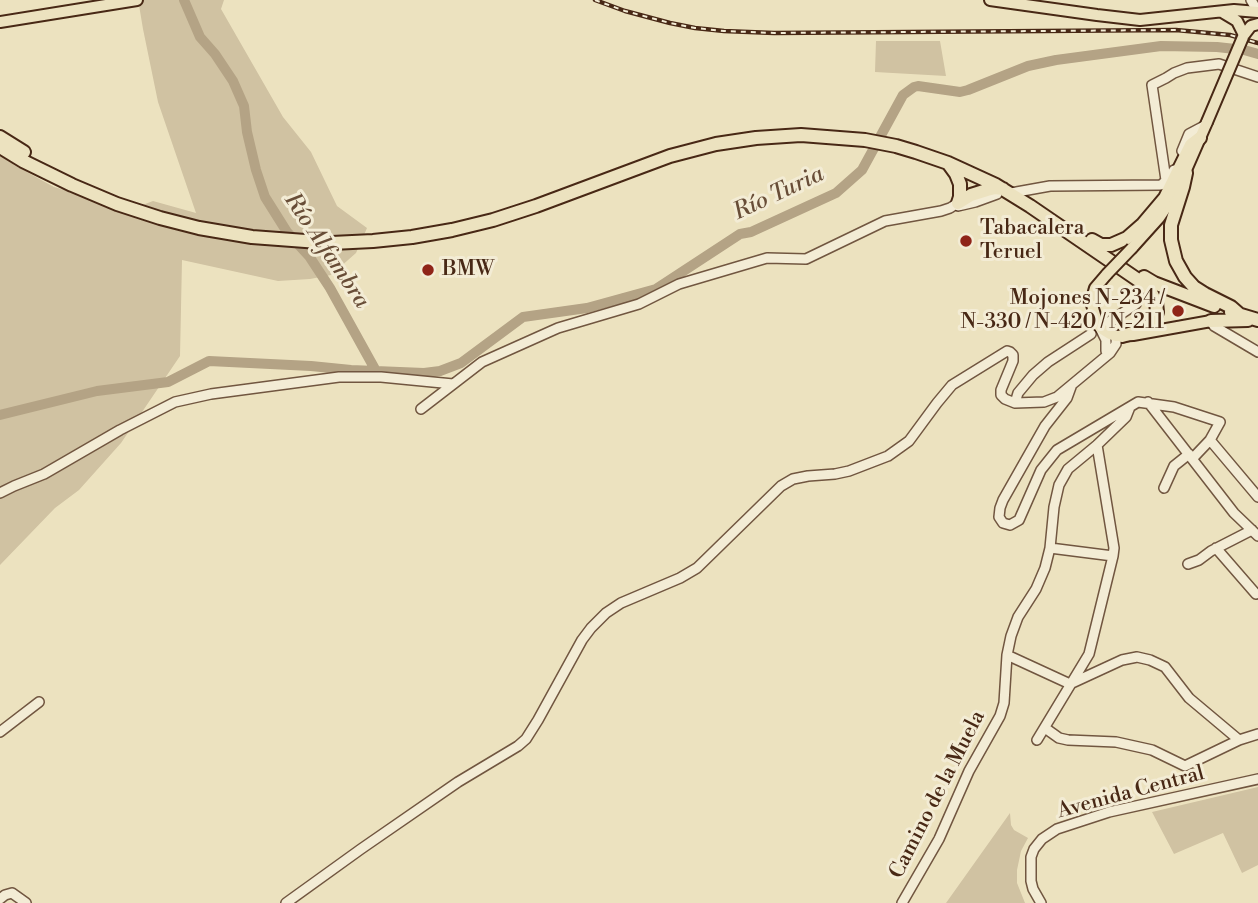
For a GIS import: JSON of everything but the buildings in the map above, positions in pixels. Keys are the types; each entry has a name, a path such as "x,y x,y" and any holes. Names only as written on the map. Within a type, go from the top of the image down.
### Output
{"highway":[{"path":"0,147 72,185 160,218 199,228 312,242 373,241 452,230 536,206 646,164 716,144 801,135 866,140 896,146 948,163 1006,191 1101,245 1111,245 1127,238 1143,224 1170,189 1191,145 1200,138"},
{"path":"0,137 74,178 160,218"},
{"path":"948,163 960,184 960,197 954,206"},
{"path":"1186,173 1171,225 1176,261 1194,286 1239,314"},
{"path":"954,206 971,195 987,190 995,188 1006,191"},
{"path":"1030,205 1101,253 1154,283 1256,320"},
{"path":"1101,253 1144,284 1156,302 1157,312 1150,324 1138,332 1119,336"},
{"path":"1211,321 1256,320"}],"main road":[{"path":"0,22 137,0"},
{"path":"990,0 1065,5 1140,20 1234,10 1255,16 1243,36 1176,193 1165,210 1095,288 1091,300 1098,327 1119,336 1211,321"},
{"path":"1222,12 1237,21 1243,36"}],"street":[{"path":"1166,180 1152,85 1187,68 1219,64 1258,77"},
{"path":"1006,191 1050,186 1161,184 1173,173 1189,134 1206,124"},
{"path":"421,410 482,362 558,328 639,304 679,284 767,258 806,259 885,221 954,206"},
{"path":"1015,403 1018,393 1048,362 1136,304"},
{"path":"1211,321 1214,326 1258,352"},
{"path":"1098,327 1106,340 1107,354"},
{"path":"1107,354 1149,332"},
{"path":"286,903 458,782 518,746 538,720 582,640 606,613 621,603 697,568 781,486 801,477 849,471 888,456 909,441 953,385 1007,351 1013,355 1013,361 1001,395 1015,403 1044,402 1071,387 1107,354 1119,336"},
{"path":"0,494 44,474 165,406 199,397 339,377 381,377 453,384"},
{"path":"1071,387 1067,398 1045,426 1003,500 999,517 1003,523 1012,525 1019,520 1041,470 1052,455 1065,444 1138,402 1174,407 1220,422 1210,440 1174,466 1164,488"},
{"path":"1149,402 1234,513 1256,534 1216,548 1188,564"},
{"name":"Camino de la Muela","path":"902,903 939,839 969,771 1000,716 1013,629 1036,589 1050,548 1059,485 1068,469 1126,417 1130,407"},
{"path":"1210,440 1258,497"},
{"path":"1037,740 1089,654 1113,556 1114,548 1097,445"},
{"path":"1050,548 1113,556"},
{"path":"1216,548 1256,594"},
{"path":"1007,655 1070,684 1122,660 1137,657 1150,660 1164,667 1189,698 1240,740"},
{"path":"0,732 38,702"},
{"path":"1045,728 1059,738 1068,740 1115,742 1152,750 1185,766 1258,734"},
{"name":"Avenida Central","path":"1041,903 1031,881 1031,857 1042,839 1057,829 1109,812 1258,779"},
{"path":"0,899 12,893 26,903"}],"shaded area":[{"path":"129,0 224,0 221,9 283,117 311,152 337,206 367,228 356,253 331,275 310,279 278,281 182,260 180,356 121,443 79,490 55,508 0,565 0,148 14,165 54,187 132,209 153,201 196,213 158,102 139,5"},
{"path":"876,41 940,41 946,76 875,72"},
{"path":"1258,787 1258,865 1242,873 1223,833 1174,854 1152,812"},
{"path":"1010,813 1014,830 1028,838 1021,851 1017,870 1017,883 1025,903 946,903"}],"waterway":[{"name":"Río Alfambra","path":"184,0 200,37 233,81 244,106 247,132 265,197 287,232 309,256 330,288 376,371"},
{"name":"Río Turia","path":"0,415 97,391 168,382 209,361 351,370 424,373 440,371 461,363 523,317 587,308 656,289 740,234 751,232 836,193 862,170 903,95 914,87 960,92 1028,66 1161,46 1217,47 1258,54"}],"railway":[{"path":"595,0 670,23 724,31 774,33 1176,30 1230,35 1258,43"}],"place":[{"name":"Tabacalera Teruel","path":"966,241"},
{"name":"BMW","path":"428,270"},
{"name":"Mojones N-234 / N-330 / N-420 / N-211","path":"1178,311"}]}
